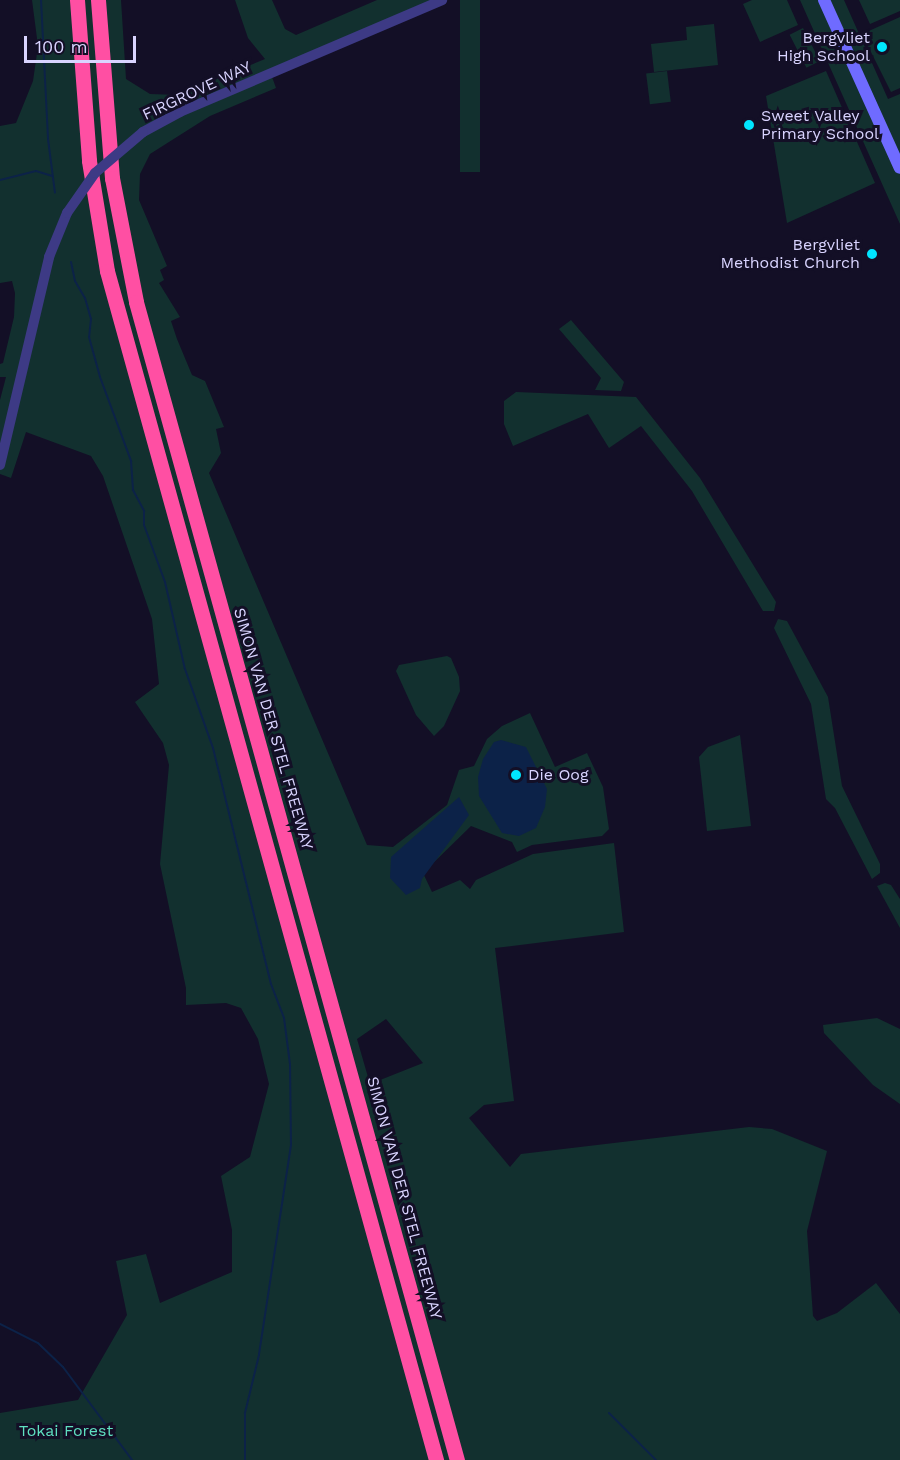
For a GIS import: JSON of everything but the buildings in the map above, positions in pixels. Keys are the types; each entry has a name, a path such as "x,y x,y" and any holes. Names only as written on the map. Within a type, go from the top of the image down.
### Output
{"highway":[{"path":"77,0 89,161 107,271 436,1460"},
{"name":"SIMON VAN DER STEL FREEWAY","path":"98,0 112,178 136,302 457,1460"}],"main road":[{"path":"824,0 900,168"}],"street":[{"name":"FIRGROVE WAY","path":"0,465 49,256 67,213 95,173 143,132 180,112 442,0"}],"green space":[{"name":"Tokai Forest","path":"32,0 121,0 126,79 150,94 178,95 265,59 248,38 235,0 272,0 285,29 296,35 377,0 442,0 271,74 276,88 210,116 150,154 140,174 139,200 167,266 160,270 164,280 159,283 180,317 171,321 192,375 205,381 224,427 216,429 221,453 209,473 367,845 393,847 447,805 459,770 474,766 487,739 502,726 530,713 555,767 587,753 603,787 609,829 602,836 532,845 517,852 512,842 471,826 423,873 432,892 460,880 470,889 476,880 533,854 614,843 624,932 495,948 514,1101 484,1105 469,1118 510,1167 521,1154 749,1127 772,1129 827,1151 807,1231 813,1316 817,1321 837,1313 876,1283 900,1314 900,1460 0,1460 0,1413 78,1400 127,1315 116,1261 146,1254 160,1303 232,1272 232,1230 221,1176 250,1157 269,1084 258,1039 241,1008 226,1003 186,1005 186,988 160,864 169,765 163,743 135,702 159,684 152,619 103,476 91,456 26,432 11,478 0,474 0,400 6,377 0,377 0,364 3,363 14,317 15,293 12,281 0,283 0,126 16,123 33,81 38,46","holes":["386,1019 423,1063 370,1084 357,1039"]},
{"path":"460,0 480,0 480,172 460,172"},
{"path":"752,0 787,0 798,25 760,42 743,4"},
{"path":"800,0 844,0 888,99 900,94 900,224"},
{"path":"859,0 900,0 900,11 870,24"},
{"path":"900,17 900,88 891,92 862,34"},
{"path":"714,24 718,65 654,72 651,44 687,40 686,27"},
{"path":"803,28 820,61 806,68 790,35"},
{"path":"667,71 671,102 650,104 646,74"},
{"path":"826,71 875,183 787,223 766,96"},
{"path":"571,320 624,382 621,391 595,390 601,378 559,329"},
{"path":"516,392 636,397 700,478 776,602 774,611 763,611 692,491 641,426 609,448 588,414 513,446 504,424 504,401"},
{"path":"778,619 787,621 828,697 842,786 880,864 880,873 872,879 835,808 826,799 811,704 774,628"},
{"path":"447,656 451,658 459,677 460,691 444,726 434,736 416,715 396,671 399,665"},
{"path":"740,735 751,826 707,831 699,757 708,747"},
{"path":"885,883 891,885 900,899 900,928 877,886"},
{"path":"877,1018 900,1029 900,1104 873,1085 824,1033 823,1025"}],"water":[{"name":"Die Oog","path":"501,740 526,747 547,789 545,807 536,828 519,836 502,833 479,796 478,777 483,759 494,742"},
{"path":"459,797 469,815 422,879 420,888 406,895 390,878 391,857"}],"waterway":[{"path":"41,0 48,139 55,193"},
{"path":"0,180 36,171 52,176"},
{"path":"71,262 75,281 85,298 91,319 89,337 100,377 131,461 133,490 144,511 144,525 165,582 185,669 213,748 271,984 284,1018 290,1064 291,1145 259,1355 245,1413 245,1460"},
{"path":"0,1324 38,1343 63,1367 132,1460"},
{"path":"609,1413 656,1460"}],"place":[{"name":"Bergvliet High School","path":"882,47"},
{"name":"Sweet Valley Primary School","path":"749,125"},
{"name":"Bergvliet Methodist Church","path":"872,254"},
{"name":"Die Oog","path":"516,775"}]}
